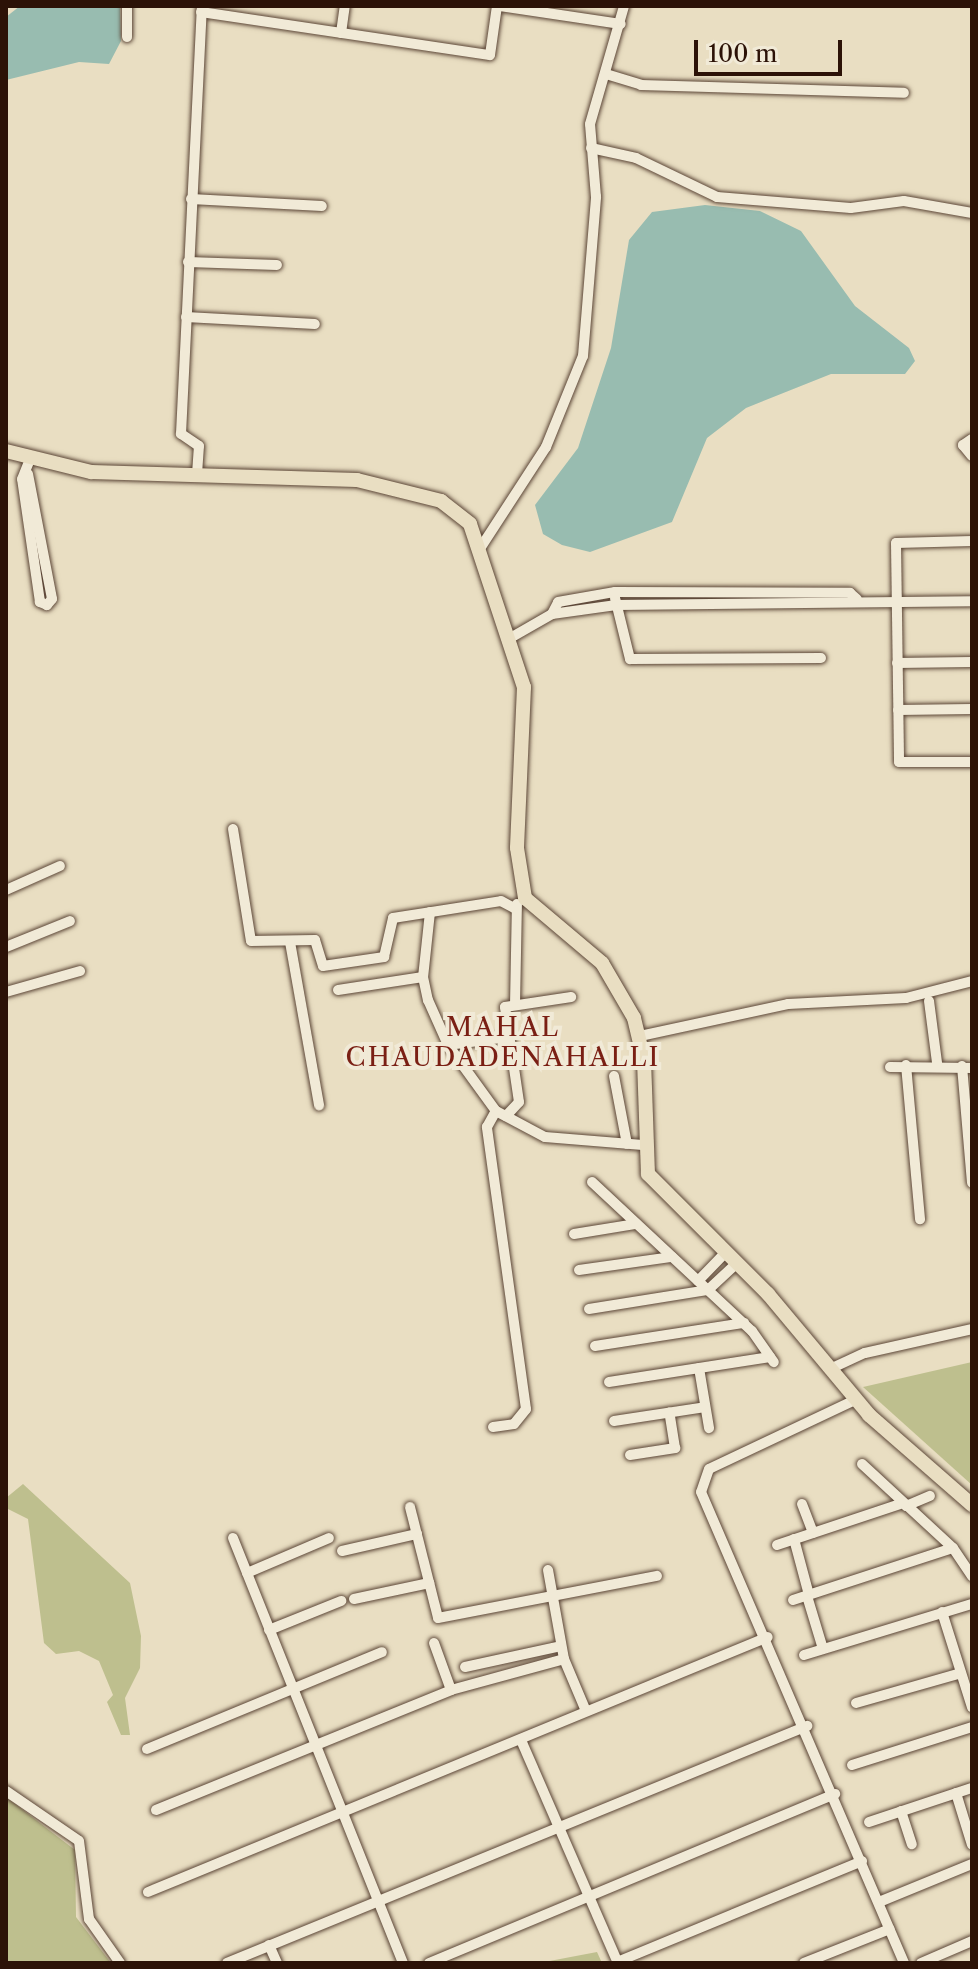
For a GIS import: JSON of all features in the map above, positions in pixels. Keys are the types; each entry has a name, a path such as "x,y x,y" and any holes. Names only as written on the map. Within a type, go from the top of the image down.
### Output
{"highway":[{"path":"6,451 29,466 91,472 317,477 402,489 456,511 481,547 512,637 526,713 517,848 519,903 602,963 640,1036 635,1144 656,1188 737,1263 855,1400 972,1505"}],"street":[{"path":"127,6 127,37"},
{"path":"341,33 345,6"},
{"path":"197,474 199,446 181,434 201,9 490,55 498,6 621,24"},
{"path":"481,547 546,447 583,356 596,197 591,148 594,100 606,74 624,6"},
{"path":"606,74 641,85 904,93"},
{"path":"591,148 636,158 717,197 851,208 904,201 972,213"},
{"path":"191,199 322,206"},
{"path":"188,262 277,265"},
{"path":"186,317 315,324"},
{"path":"972,439 963,445 972,456"},
{"path":"29,466 52,599 47,605 40,602 22,479 29,466"},
{"path":"972,541 896,543 899,762 972,762"},
{"path":"552,614 558,602 615,592 850,593 857,599"},
{"path":"615,592 630,659 821,658"},
{"path":"512,637 552,614 616,605 857,599 972,601"},
{"path":"897,663 972,662"},
{"path":"898,710 972,709"},
{"path":"233,829 251,941 315,940 323,966 384,957 393,918 501,901 519,903 515,1005"},
{"path":"6,890 60,866"},
{"path":"430,912 423,977 448,1045 501,1114 545,1137 635,1144 614,1076"},
{"path":"6,947 70,921"},
{"path":"290,942 319,1105"},
{"path":"6,992 80,971"},
{"path":"338,990 423,977"},
{"path":"640,1036 788,1004 906,998 972,981"},
{"path":"493,1427 514,1424 526,1409 487,1127 519,1102 505,1007 571,997"},
{"path":"929,1001 937,1063"},
{"path":"448,1045 509,1037"},
{"path":"890,1067 937,1063 967,1067 972,1183"},
{"path":"906,1065 920,1219"},
{"path":"592,1182 744,1323 772,1360 609,1382"},
{"path":"574,1234 636,1224"},
{"path":"698,1281 726,1252"},
{"path":"579,1270 672,1257"},
{"path":"589,1309 708,1290 737,1263"},
{"path":"595,1346 744,1323"},
{"path":"830,1369 865,1353 972,1329"},
{"path":"699,1368 709,1428"},
{"path":"855,1400 702,1479 701,1492 807,1726 904,1963"},
{"path":"614,1421 705,1407"},
{"path":"630,1455 675,1448 669,1412"},
{"path":"862,1464 953,1548 972,1576"},
{"path":"777,1545 930,1496"},
{"path":"802,1504 813,1533"},
{"path":"410,1507 438,1618 657,1576"},
{"path":"342,1551 417,1534"},
{"path":"233,1538 403,1963"},
{"path":"247,1573 329,1538"},
{"path":"794,1539 823,1649"},
{"path":"793,1600 953,1548"},
{"path":"548,1570 564,1659 586,1711"},
{"path":"354,1599 429,1583"},
{"path":"269,1630 341,1601"},
{"path":"804,1655 972,1604"},
{"path":"942,1612 972,1707"},
{"path":"148,1892 768,1637"},
{"path":"434,1643 451,1690"},
{"path":"465,1667 561,1646"},
{"path":"147,1749 382,1652"},
{"path":"156,1810 451,1690 564,1659"},
{"path":"856,1703 961,1673"},
{"path":"227,1963 807,1726"},
{"path":"852,1765 972,1727"},
{"path":"521,1740 617,1962 862,1861"},
{"path":"869,1822 972,1788"},
{"path":"6,1791 79,1841 89,1919 120,1963"},
{"path":"956,1793 972,1845"},
{"path":"429,1963 835,1794"},
{"path":"901,1811 912,1844"},
{"path":"879,1902 972,1864"},
{"path":"804,1963 890,1929"},
{"path":"921,1963 972,1941"},
{"path":"269,1945 277,1963"}],"green space":[{"path":"972,1362 972,1485 863,1387"},
{"path":"23,1484 130,1583 141,1636 140,1668 125,1698 130,1735 121,1735 107,1702 113,1695 99,1661 79,1651 56,1654 44,1643 28,1519 6,1508 6,1498"},
{"path":"6,1797 75,1850 76,1917 111,1963 6,1963"},
{"path":"597,1952 602,1963 539,1963"}],"water":[{"path":"20,6 120,6 121,41 109,64 79,62 6,80 6,17"},
{"path":"705,205 760,211 801,231 855,306 909,348 915,361 905,374 831,374 746,408 707,438 672,522 590,552 562,545 543,534 535,505 578,448 611,348 629,240 652,212"}],"district":[{"name":"MAHAL CHAUDADENAHALLI","path":"503,1043"}]}
